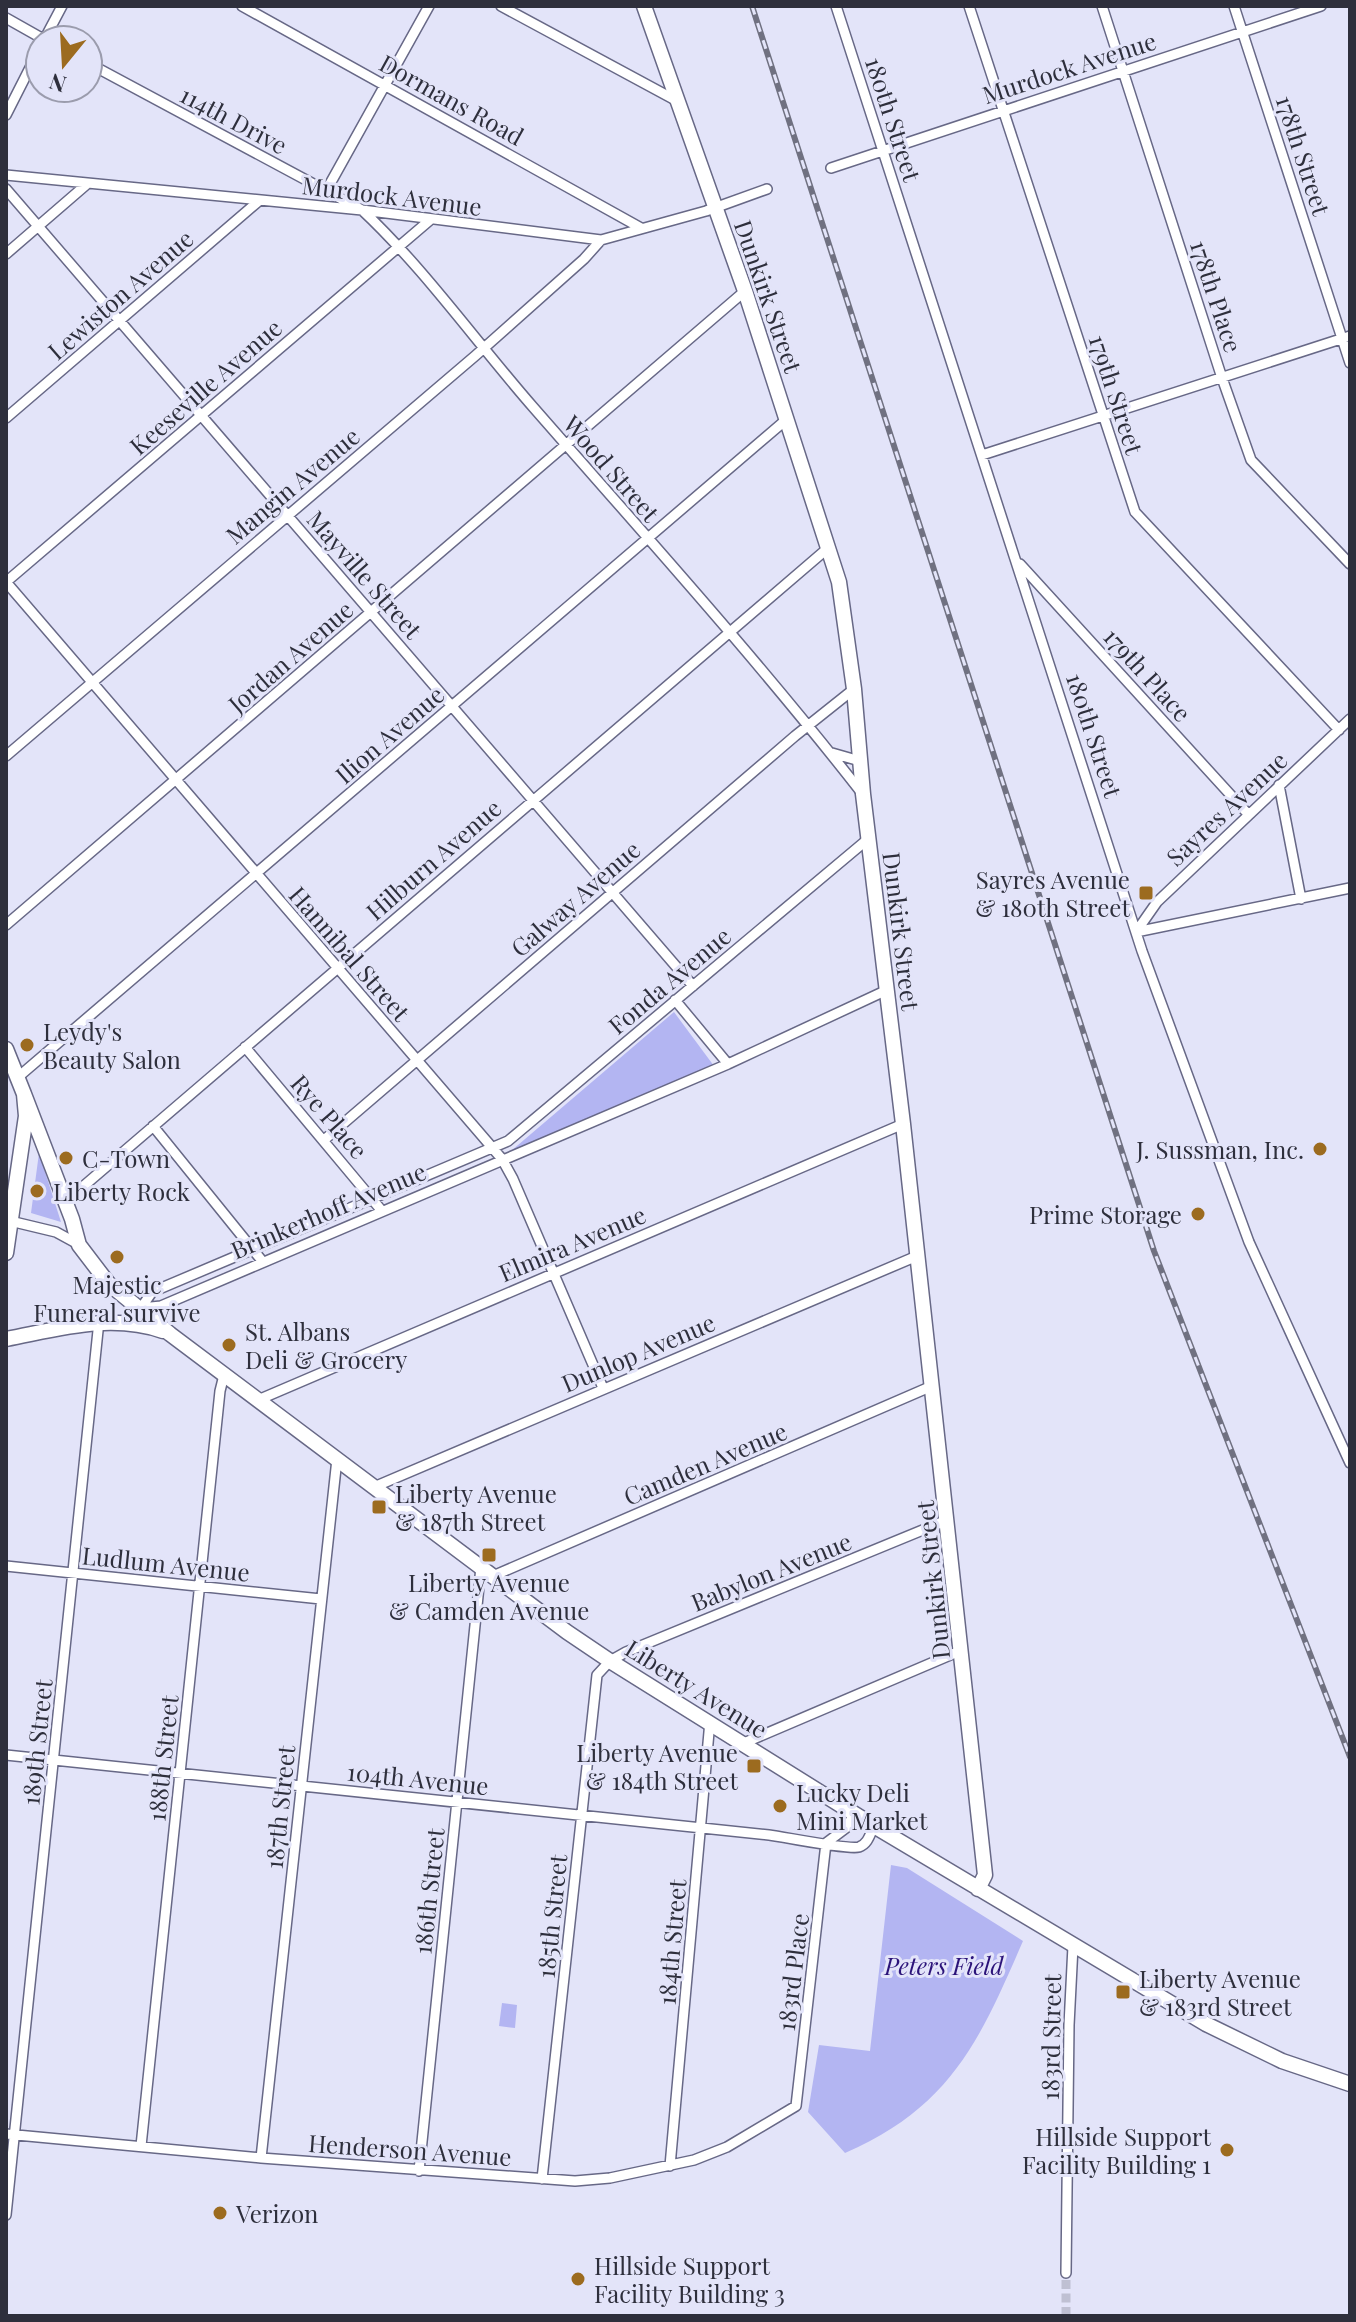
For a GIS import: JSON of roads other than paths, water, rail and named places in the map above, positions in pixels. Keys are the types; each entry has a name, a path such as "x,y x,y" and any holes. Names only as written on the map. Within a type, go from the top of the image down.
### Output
{"main road":[{"name":"Dunkirk Street","path":"644,6 745,291 839,582 854,689 868,839 962,1650 985,1875 978,1889"},
{"name":"Liberty Avenue","path":"6,1049 79,1245 108,1283 170,1334 610,1661 978,1889 1245,2045 1301,2069 1350,2084"},
{"path":"6,1253 26,1130 24,1094"},
{"path":"6,1339 99,1321 143,1324 170,1334"}],"street":[{"path":"52,24 62,6"},
{"name":"Dormans Road","path":"242,6 641,228"},
{"path":"326,191 429,6"},
{"path":"501,6 679,102"},
{"name":"180th Street","path":"836,6 1136,932 1249,1242 1350,1463"},
{"name":"179th Street","path":"969,6 1135,512 1339,730"},
{"name":"178th Place","path":"1102,6 1251,460 1350,564"},
{"name":"178th Street","path":"1234,6 1346,337 1350,363"},
{"name":"Murdock Avenue","path":"831,168 1321,6"},
{"path":"6,18 24,28"},
{"name":"114th Drive","path":"104,72 362,210"},
{"path":"6,115 24,80"},
{"name":"Murdock Avenue","path":"6,175 362,210 601,240 767,189"},
{"path":"6,254 87,184"},
{"name":"Mayville Street","path":"6,189 693,986"},
{"name":"Lewiston Avenue","path":"6,418 260,200"},
{"name":"Wood Street","path":"362,210 398,246 483,349 832,753 863,794"},
{"name":"Keeseville Avenue","path":"6,582 430,220"},
{"name":"Mangin Avenue","path":"6,756 483,349 584,259 601,240"},
{"name":"Jordan Avenue","path":"6,925 745,291"},
{"path":"982,455 1346,337"},
{"name":"Ilion Avenue","path":"17,1078 787,419"},
{"name":"Hilburn Avenue","path":"65,1202 828,548"},
{"name":"179th Place","path":"1018,562 1248,814"},
{"name":"Hannibal Street","path":"6,582 502,1159 603,1388"},
{"name":"Galway Avenue","path":"324,1140 854,689"},
{"name":"Sayres Avenue","path":"1136,932 1157,902 1350,719"},
{"path":"832,753 860,761"},
{"path":"1279,785 1301,899"},
{"name":"Fonda Avenue","path":"492,1148 508,1141 868,839"},
{"path":"1136,932 1350,888"},
{"name":"Brinkerhoff Avenue","path":"141,1308 161,1306 728,1064 887,990"},
{"path":"675,1000 728,1064"},
{"name":"Rye Place","path":"245,1047 382,1211"},
{"name":"Elmira Avenue","path":"258,1400 903,1124"},
{"path":"153,1126 255,1248 263,1262"},
{"name":"Brinkerhoff Avenue","path":"141,1308 152,1292 492,1148"},
{"name":"Liberty Avenue","path":"9,1220 56,1232 79,1245"},
{"name":"Dunlop Avenue","path":"374,1487 917,1256"},
{"name":"189th Street","path":"6,2215 11,2134 54,1760 99,1321"},
{"name":"188th Street","path":"141,2146 224,1375"},
{"name":"Camden Avenue","path":"487,1572 932,1386"},
{"name":"187th Street","path":"261,2158 337,1459"},
{"name":"Babylon Avenue","path":"610,1661 947,1520"},
{"name":"Ludlum Avenue","path":"6,1566 321,1599"},
{"name":"186th Street","path":"419,2171 458,1803 487,1572"},
{"path":"744,1743 962,1650"},
{"name":"185th Street","path":"542,2179 597,1675 610,1661"},
{"name":"184th Street","path":"670,2166 710,1721"},
{"name":"104th Avenue","path":"6,1755 702,1829 826,1843 845,1848 860,1847 867,1842 874,1826"},
{"path":"826,1843 846,1828 854,1814"},
{"name":"183rd Place","path":"796,2106 826,1843"},
{"name":"183rd Street","path":"1066,2273 1073,1946"},
{"name":"Henderson Avenue","path":"11,2134 419,2171 542,2179 610,2178 670,2166 727,2147 796,2106"}],"tunnel":[{"path":"1066,2273 1066,2316"}],"railway":[{"path":"752,6 1154,1251 1350,1757"}],"place":[{"name":"Sayres Avenue & 180th Street","path":"1146,893"},
{"name":"Leydy's Beauty Salon","path":"27,1045"},
{"name":"J. Sussman, Inc.","path":"1320,1149"},
{"name":"C-Town","path":"66,1158"},
{"name":"Liberty Rock","path":"37,1191"},
{"name":"Prime Storage","path":"1198,1214"},
{"name":"Majestic Funeral survive","path":"117,1257"},
{"name":"St. Albans Deli & Grocery","path":"229,1345"},
{"name":"Liberty Avenue & 187th Street","path":"379,1507"},
{"name":"Liberty Avenue & Camden Avenue","path":"489,1555"},
{"name":"Liberty Avenue & 184th Street","path":"754,1766"},
{"name":"Lucky Deli Mini Market","path":"780,1806"},
{"name":"Liberty Avenue & 183rd Street","path":"1123,1992"},
{"name":"Hillside Support Facility Building 1","path":"1227,2150"},
{"name":"Verizon","path":"220,2213"},
{"name":"Hillside Support Facility Building 3","path":"578,2279"}],"park label":[{"name":"Peters Field","path":"944,1965"}]}
